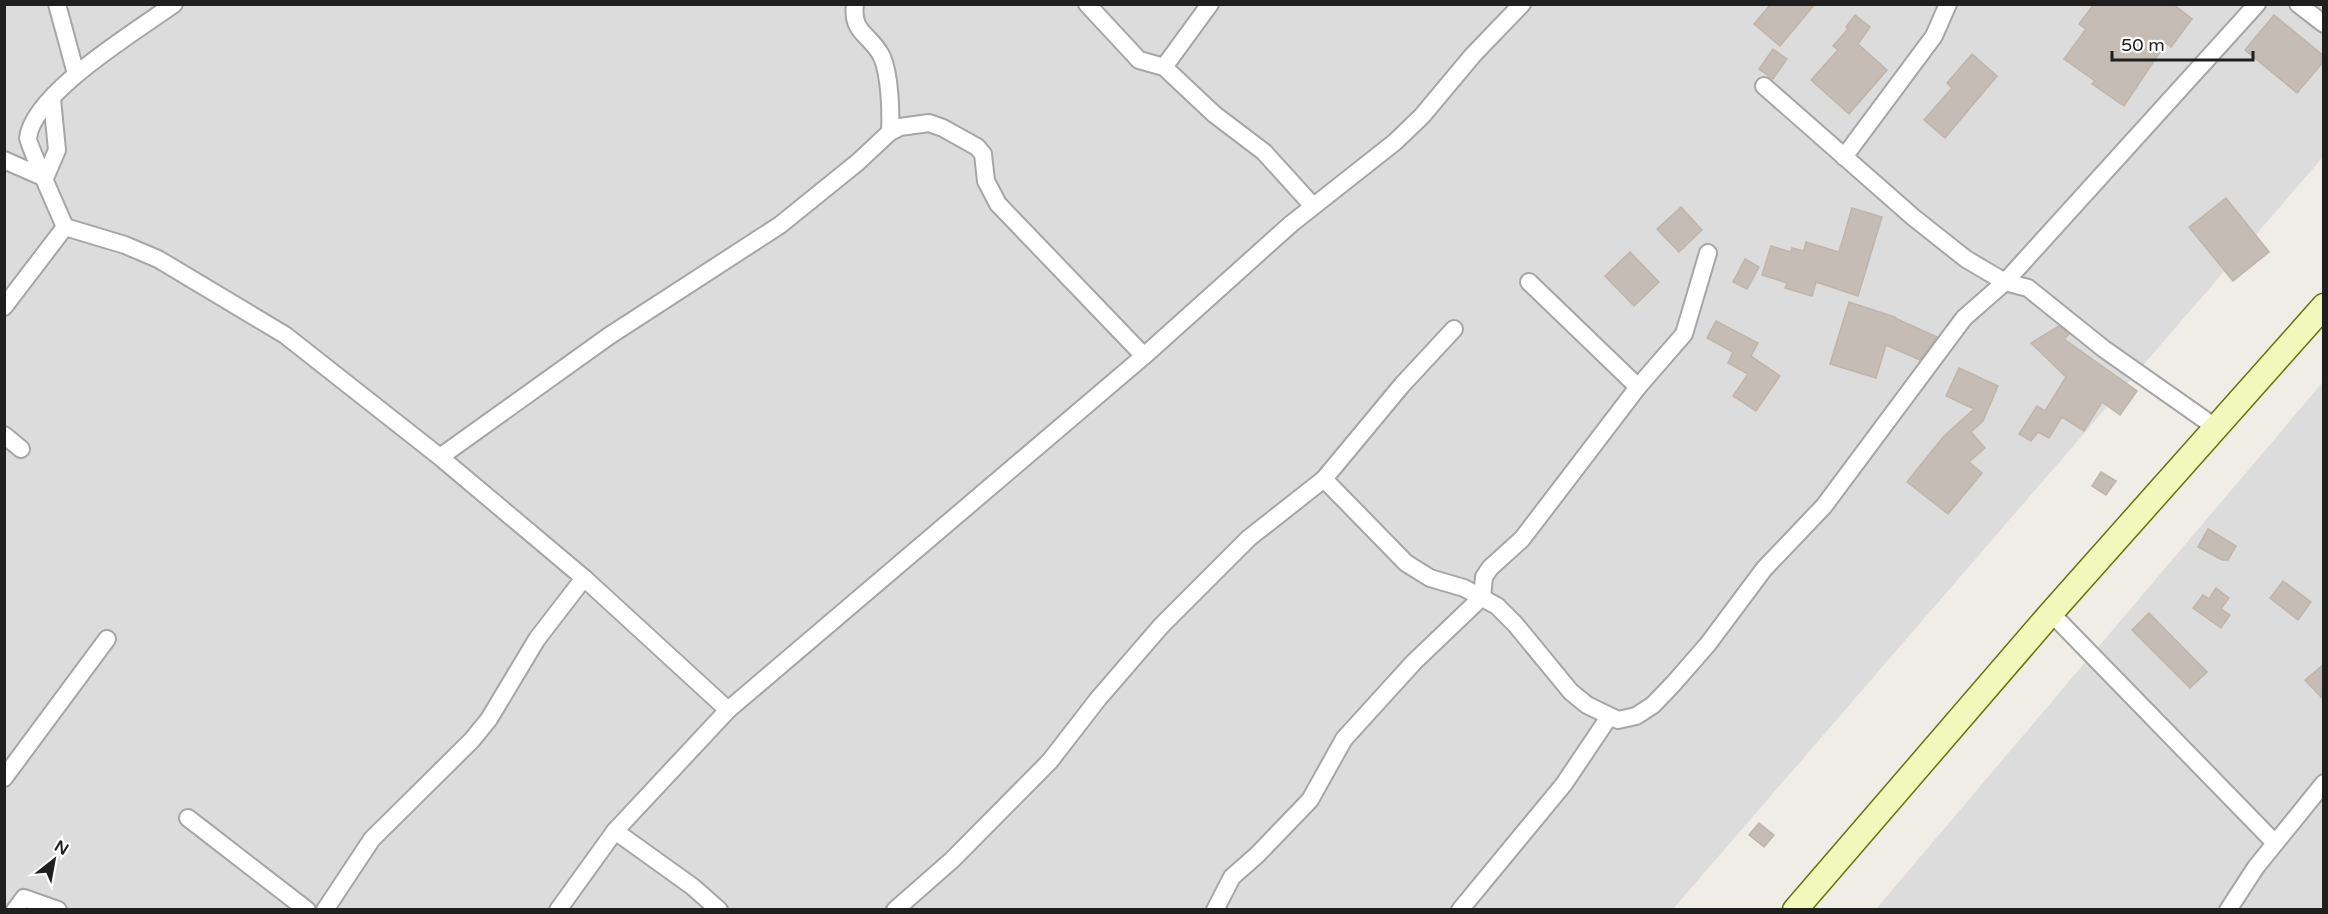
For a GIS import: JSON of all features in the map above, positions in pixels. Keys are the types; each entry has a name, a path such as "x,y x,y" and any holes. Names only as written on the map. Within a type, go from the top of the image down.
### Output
{"main road":[{"path":"1795,909 2050,613 2324,306"}],"street":[{"path":"57,4 75,74"},
{"path":"65,227 28,141 33,122 75,74 174,4"},
{"path":"855,4 853,17 855,23 883,58 892,110 890,132"},
{"path":"1087,4 1139,60 1164,68 1214,114 1264,152 1313,206"},
{"path":"1164,68 1210,4"},
{"path":"558,909 615,831 728,710 1144,356 1313,206 1395,142 1422,116 1473,55 1522,4"},
{"path":"1844,157 1934,36 1947,4"},
{"path":"1324,479 1406,563 1430,578 1453,584 1497,606 1515,624 1571,692 1587,705 1618,720 1636,716 1653,705 1674,683 1708,644 1764,569 1824,506 1964,318 2006,282 2257,4"},
{"path":"2298,4 2324,24"},
{"path":"1764,86 1912,217 1966,258 2006,282 2028,288 2104,349 2215,427"},
{"path":"45,178 57,150 52,99"},
{"path":"440,458 609,336 780,225 858,162 890,132 908,125 929,123 977,147 983,154 986,182 998,204 1144,356"},
{"path":"4,160 45,178"},
{"path":"65,227 125,245 158,259 285,335 440,458 584,578 728,710"},
{"path":"4,307 65,227"},
{"path":"1215,909 1232,877 1257,855 1310,800 1344,738 1414,662 1482,597 1484,577 1490,568 1522,539 1638,387 1684,334 1708,253"},
{"path":"1529,282 1638,387"},
{"path":"895,909 952,860 1050,761 1098,699 1161,626 1249,538 1324,479 1402,385 1454,329"},
{"path":"4,435 21,449"},
{"path":"325,909 372,839 472,740 489,719 537,639 584,578"},
{"path":"2050,613 2275,843"},
{"path":"4,778 107,639"},
{"path":"1460,909 1564,784 1609,717"},
{"path":"2228,909 2256,867 2324,783"},
{"path":"188,818 307,909"},
{"path":"615,831 693,887 719,909"},
{"path":"15,909 24,898 58,909"}],"shaded area":[{"path":"5,5 2323,5 2323,157 1673,909 5,910"},
{"path":"2323,382 2323,909 1876,909"}],"building":[{"path":"1771,4 1815,4 1780,46 1754,24"},
{"path":"2094,4 2173,4 2192,19 2171,47 2166,43 2124,106 2092,84 2095,81 2064,59 2086,29 2079,24"},
{"path":"1855,15 1870,27 1858,44 1887,70 1849,114 1811,80 1838,50 1833,46 1848,29 1846,27"},
{"path":"2274,15 2324,56 2324,61 2297,93 2245,50"},
{"path":"1773,49 1787,59 1773,79 1759,69"},
{"path":"1972,54 1997,76 1945,138 1924,120 1952,88 1947,83"},
{"path":"2226,198 2269,252 2233,281 2189,227"},
{"path":"1681,207 1702,230 1679,252 1657,229"},
{"path":"1852,208 1882,217 1858,296 1816,282 1812,296 1785,288 1787,283 1762,275 1771,246 1791,252 1792,248 1804,251 1806,242 1839,252"},
{"path":"1630,252 1659,282 1634,306 1605,276"},
{"path":"1745,259 1759,267 1747,289 1733,282"},
{"path":"1849,302 1895,317 1937,337 1920,360 1886,345 1876,378 1830,364"},
{"path":"1716,321 1758,343 1751,356 1780,376 1756,411 1733,396 1748,374 1728,363 1733,352 1707,338"},
{"path":"2059,326 2069,334 2064,339 2137,391 2120,415 2102,402 2084,431 2062,417 2049,438 2038,432 2031,441 2019,434 2037,406 2045,411 2066,377 2031,343"},
{"path":"1959,368 1998,386 1983,421 1971,432 1985,448 1969,462 1982,473 1948,514 1907,482 1944,436 1974,409 1946,396"},
{"path":"2101,472 2116,481 2106,495 2092,486"},
{"path":"2208,529 2236,546 2228,560 2222,560 2198,547"},
{"path":"2283,581 2311,602 2298,620 2270,598"},
{"path":"2216,588 2229,598 2221,609 2230,615 2221,628 2193,608 2203,595 2209,599"},
{"path":"2149,613 2207,672 2190,688 2132,630"},
{"path":"2324,664 2324,700 2305,680"},
{"path":"1759,823 1774,835 1764,847 1749,835"}]}
